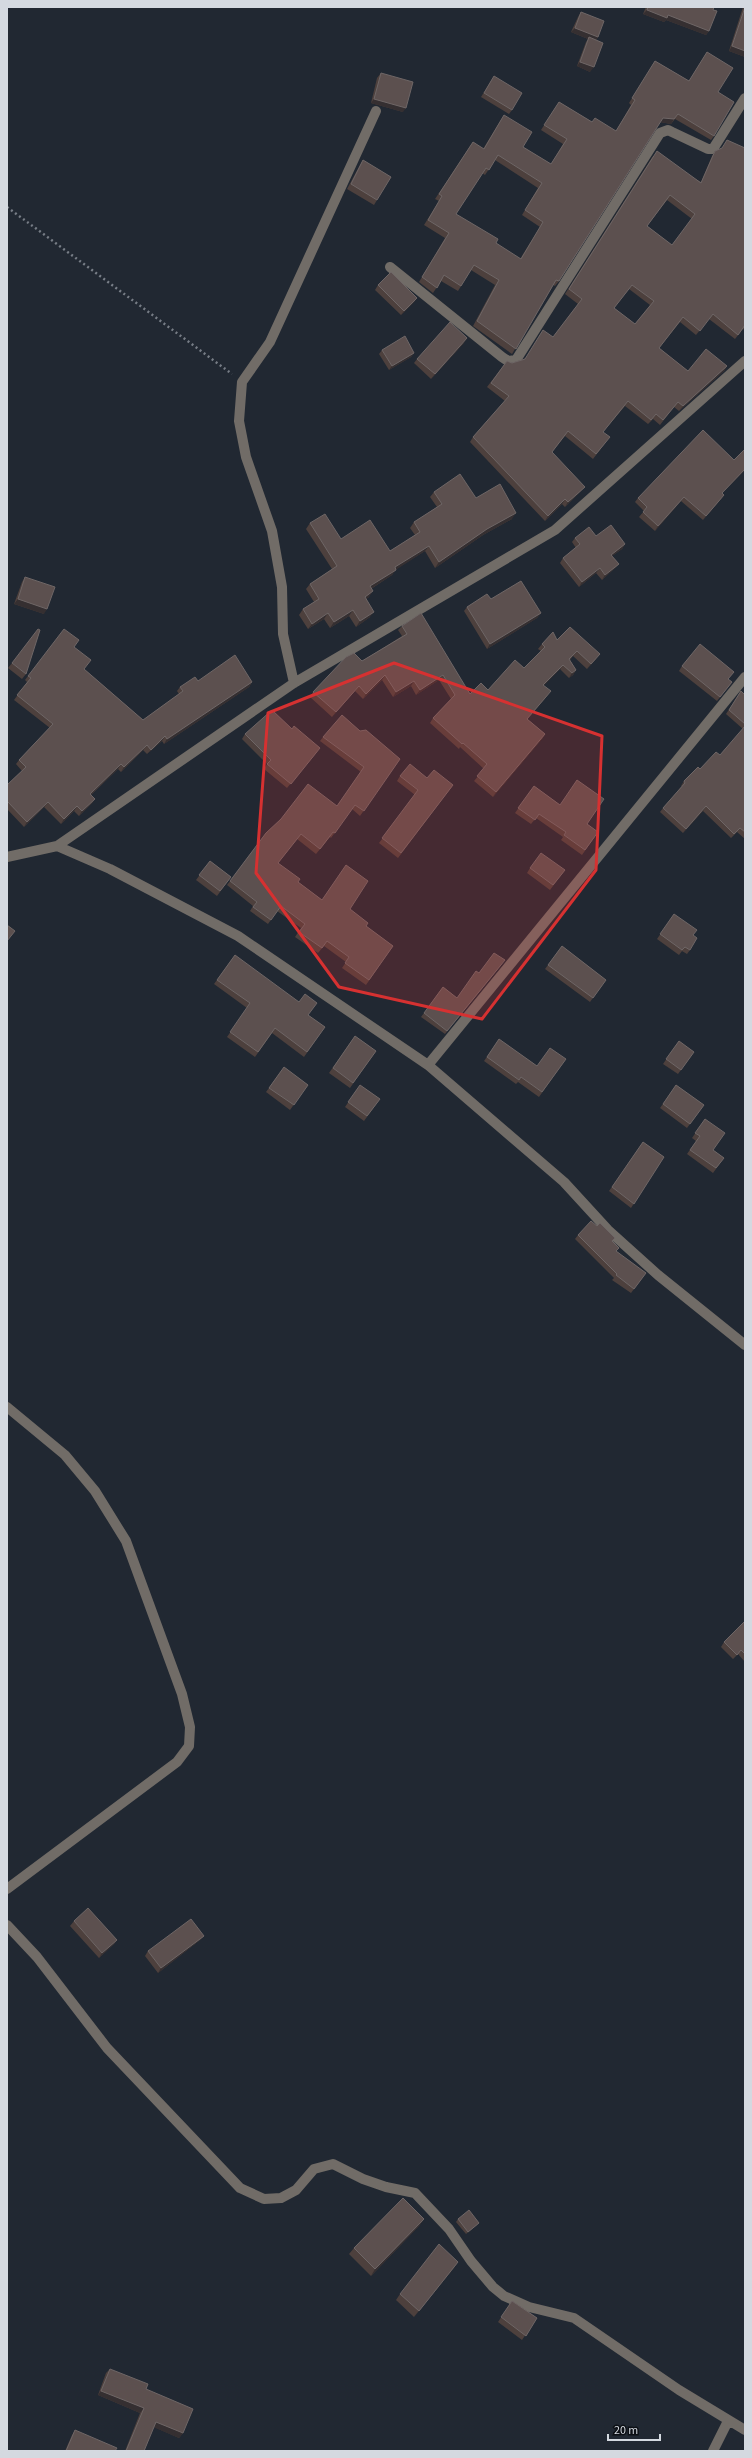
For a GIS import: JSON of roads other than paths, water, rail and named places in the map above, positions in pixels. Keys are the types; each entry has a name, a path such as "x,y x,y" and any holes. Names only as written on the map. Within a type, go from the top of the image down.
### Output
{"street":[{"path":"390,267 502,357 508,361 516,360 660,134 664,131 672,132 708,150 713,149 745,98"},
{"path":"294,683 283,634 282,587 272,531 246,457 239,421 242,382 270,342 376,111"},
{"path":"7,857 56,846 294,683 555,530 745,361"},
{"path":"428,1065 745,677"},
{"path":"56,846 110,869 238,936 428,1065 564,1182 608,1230 658,1276 745,1345"},
{"path":"7,1408 65,1455 95,1491 126,1540 164,1638 182,1694 190,1727 189,1746 177,1762 7,1889"},
{"path":"7,1925 37,1957 107,2048 240,2188 264,2199 281,2198 296,2190 314,2169 333,2164 368,2181 415,2193 449,2229 471,2261 493,2288 504,2296 528,2308 574,2318 728,2421 745,2430"},
{"path":"713,2451 728,2421"}]}
